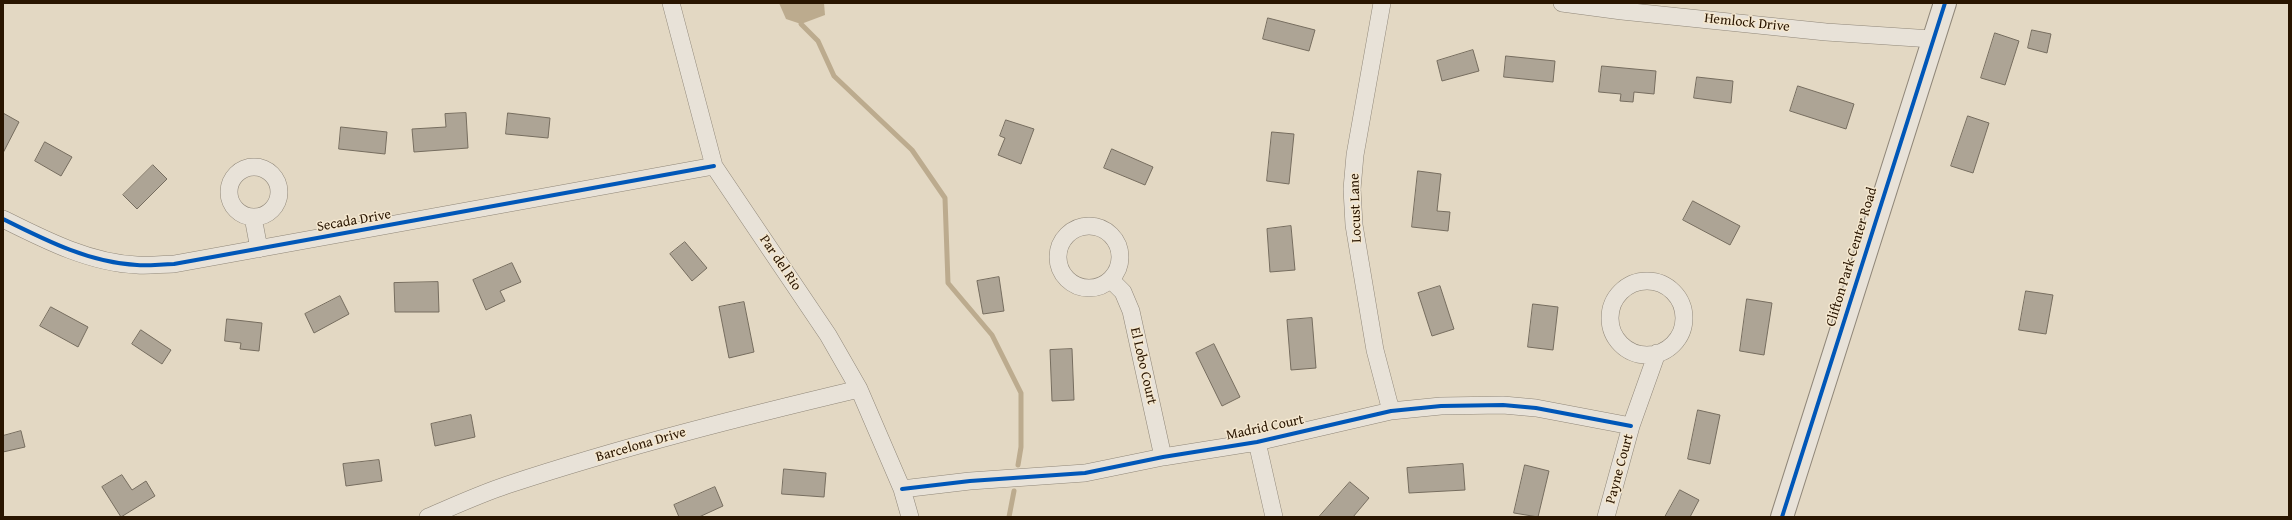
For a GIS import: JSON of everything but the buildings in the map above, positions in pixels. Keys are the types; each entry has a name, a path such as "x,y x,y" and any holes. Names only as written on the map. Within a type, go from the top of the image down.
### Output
{"street":[{"name":"Par del Rio","path":"671,3 714,166 828,335 859,389 902,489 910,517"},
{"name":"Locust Lane","path":"1382,3 1355,155 1352,189 1354,226 1375,350 1391,411"},
{"name":"Hemlock Drive","path":"1562,3 1624,7 1826,32 1932,39"},
{"name":"Clifton Park Center Road","path":"1782,517 1932,39 1945,3"},
{"name":"Secada Drive","path":"3,219 68,249 103,260 137,265 174,264 714,166"},
{"path":"254,217 259,249"},
{"name":"El Lobo Court","path":"1110,280 1123,292 1131,311 1163,457"},
{"path":"1649,280 1667,286 1674,292 1684,308 1685,318 1680,336 1666,350 1657,353 1638,354 1629,350 1621,344 1612,327 1610,317 1616,298 1626,288 1639,281 1649,280"},
{"name":"Payne Court","path":"1606,517 1632,426 1657,353"},
{"name":"Barcelona Drive","path":"428,517 506,486 617,452 747,415 859,389"},
{"name":"Madrid Court","path":"902,489 970,481 1085,473 1163,457 1257,442 1391,411 1441,406 1503,405 1536,408 1632,426"},
{"path":"1257,442 1274,517"}],"shaded area":[{"path":"779,3 824,3 825,15 801,24 786,19"}],"waterway":[{"path":"801,24 818,41 834,76 912,150 945,198 948,283 992,335 1021,393 1021,447 1018,465"},
{"path":"1009,517 1014,491"}],"cycle path":[{"path":"1782,517 1945,3"},
{"path":"3,219 51,242 102,260 137,265 174,264 714,166"},
{"path":"902,489 970,481 1085,473 1163,457 1257,442 1391,411 1441,406 1503,405 1536,408 1631,426"}]}
